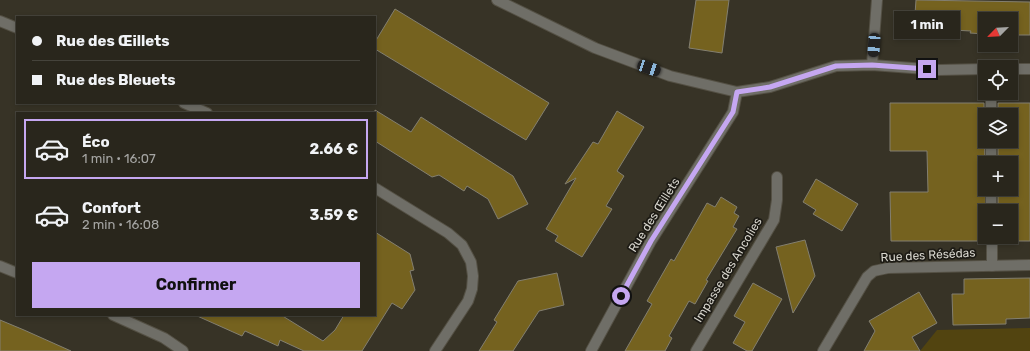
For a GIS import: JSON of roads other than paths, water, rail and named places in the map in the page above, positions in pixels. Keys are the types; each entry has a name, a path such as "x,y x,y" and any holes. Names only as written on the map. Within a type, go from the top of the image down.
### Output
{"street":[{"path":"497,0 595,48 670,76 737,92 770,87 836,66 872,65 939,70 978,69"},
{"path":"872,65 877,0"},
{"path":"0,21 16,28"},
{"path":"1018,69 1030,69"},
{"name":"Rue des Œillets","path":"591,351 651,241 733,112 737,92"},
{"path":"186,104 205,112"},
{"name":"Impasse des Ancolies","path":"696,351 774,220 777,200 777,177"},
{"path":"376,189 448,233 462,246 471,262 473,276 472,289 468,301 435,351"},
{"path":"992,244 992,266"},
{"name":"Rue des Résédas","path":"823,351 867,277 874,271 881,268 1030,265"},
{"path":"0,266 16,273"},
{"path":"115,316 164,338 182,351"}]}
